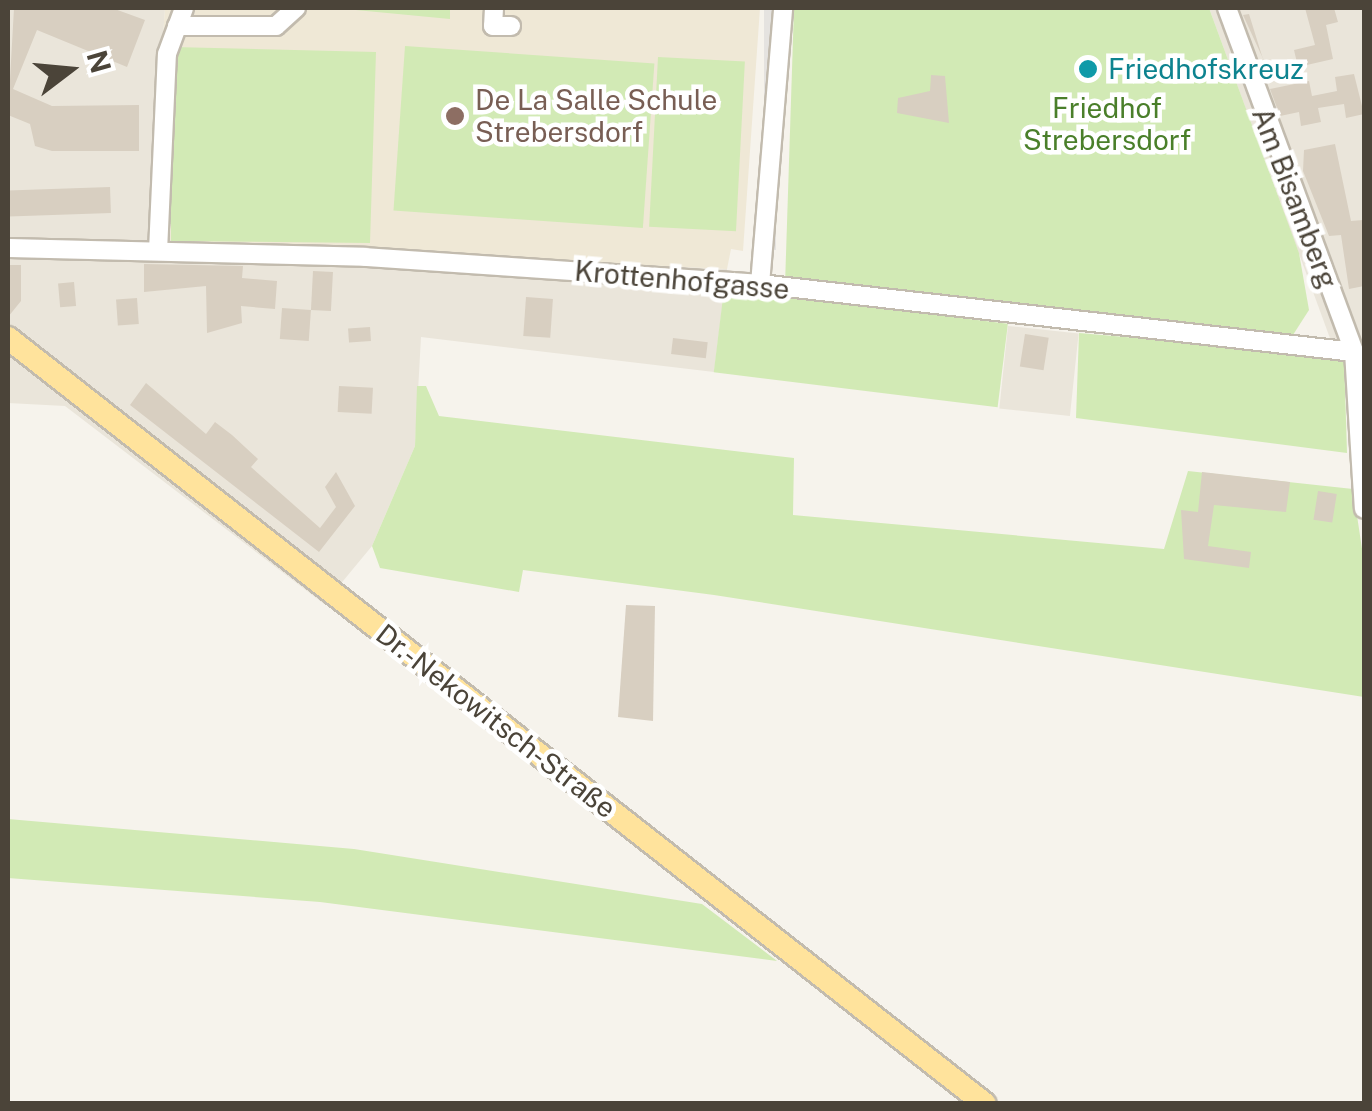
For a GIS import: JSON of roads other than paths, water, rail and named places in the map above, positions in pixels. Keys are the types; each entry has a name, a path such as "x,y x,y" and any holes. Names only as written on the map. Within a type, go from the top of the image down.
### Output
{"main road":[{"name":"Dr.-Nekowitsch-Straße","path":"8,338 985,1104"}],"street":[{"path":"158,251 167,54 181,17 276,26 296,8"},
{"path":"494,8 493,26 511,26"},
{"path":"760,284 783,8"},
{"name":"Am Bisamberg","path":"1227,8 1354,352 1364,509"},
{"name":"Krottenhofgasse","path":"8,248 158,251 760,284 1354,352"}],"place":[{"name":"Friedhofskreuz","path":"1088,69"},
{"name":"De La Salle Schule Strebersdorf","path":"455,116"}],"park label":[{"name":"Friedhof Strebersdorf","path":"1107,124"}]}
